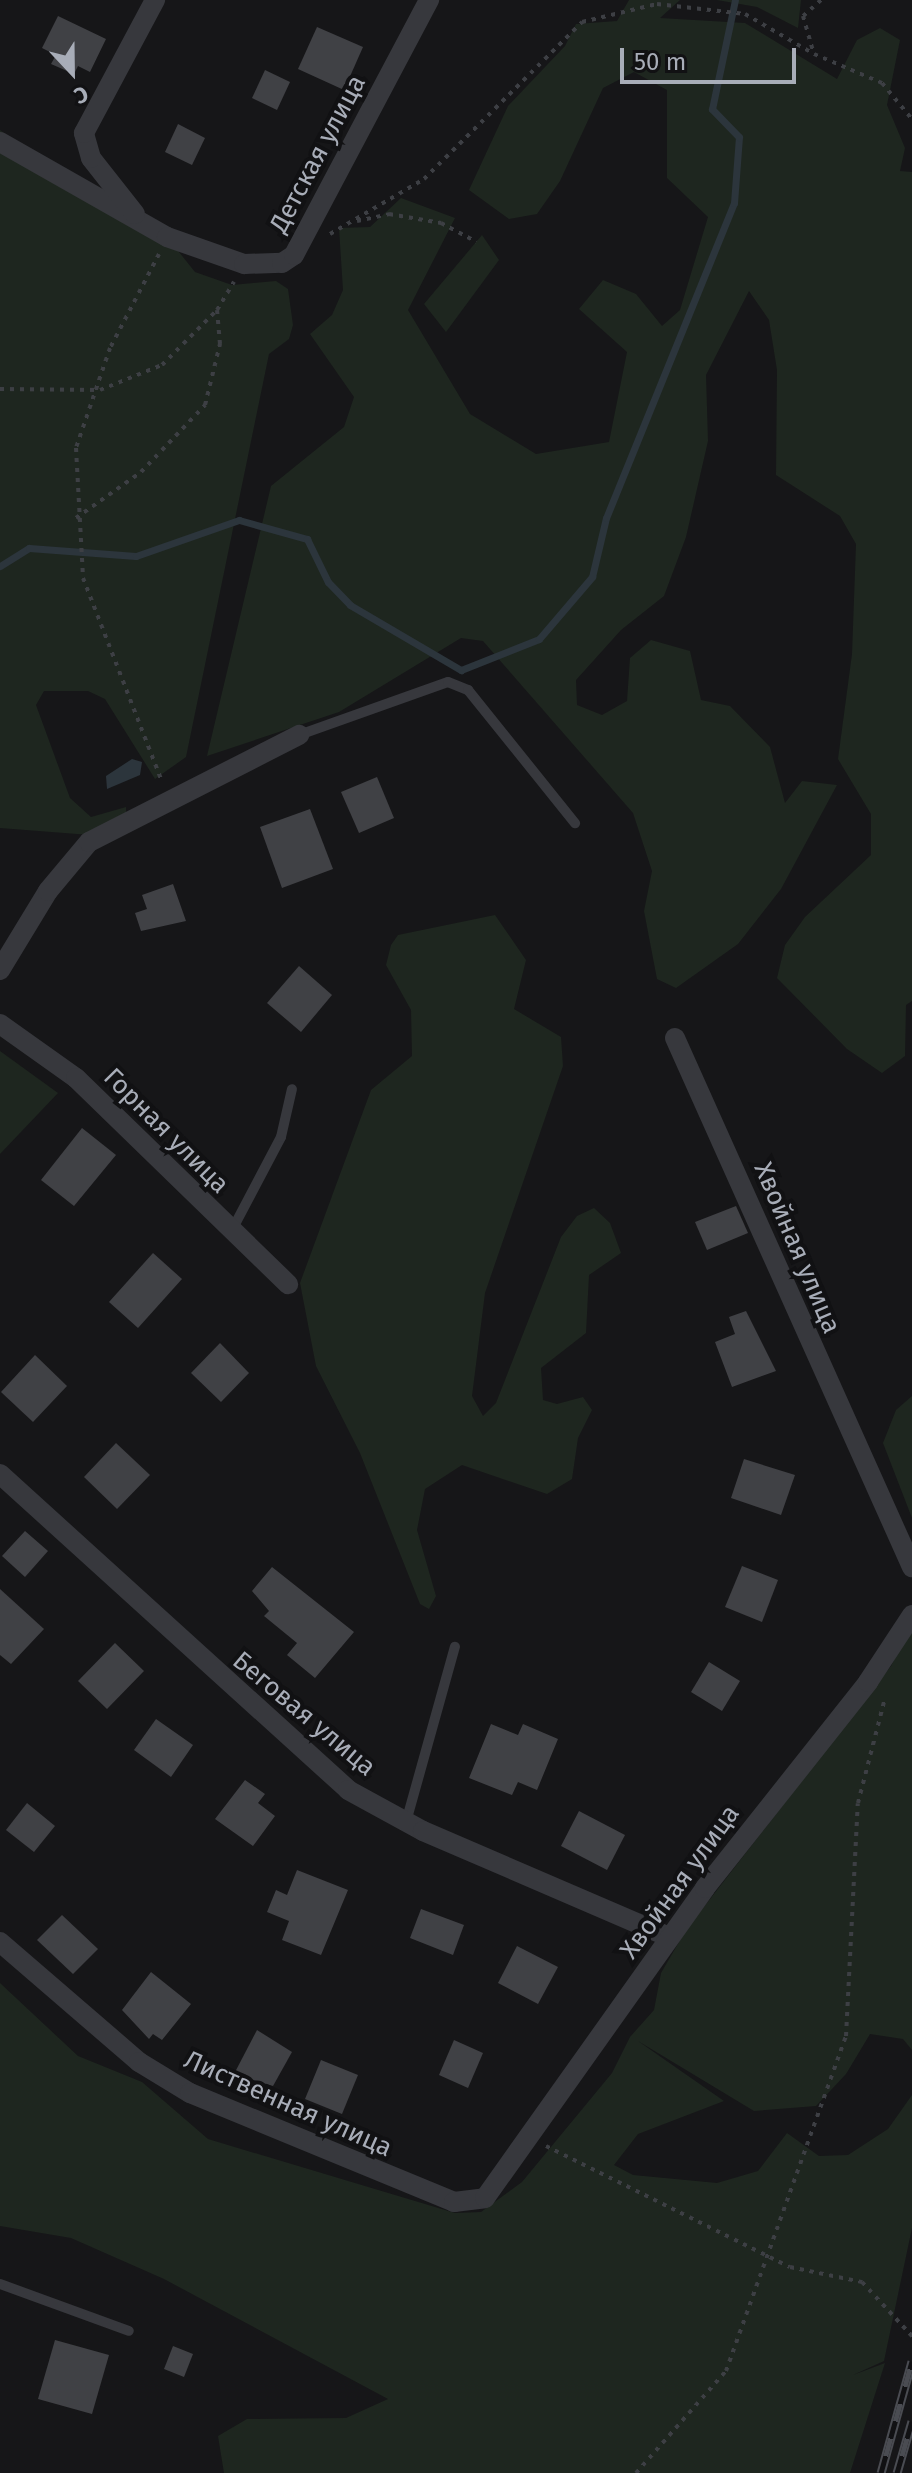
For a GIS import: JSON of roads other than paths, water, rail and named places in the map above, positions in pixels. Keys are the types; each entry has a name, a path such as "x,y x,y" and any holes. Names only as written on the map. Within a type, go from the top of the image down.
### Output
{"street":[{"name":"Детская улица","path":"155,0 84,133 91,158 143,223 167,237 244,264 282,263 294,255 429,0"},
{"path":"0,142 143,223"},
{"path":"0,970 48,891 89,842 299,735"},
{"name":"Горная улица","path":"0,1024 76,1078 288,1284"},
{"name":"Хвойная улица","path":"675,1038 912,1567"},
{"name":"Беговая улица","path":"0,1474 268,1722 348,1790 406,1822 669,1937"},
{"name":"Хвойная улица","path":"498,2185 525,2140 669,1937 868,1682 912,1615"},
{"name":"Лиственная улица","path":"0,1942 139,2062 190,2093 454,2202 485,2198 498,2185"}],"lane":[{"path":"299,735 448,682 468,690 575,823"},
{"path":"231,1231 281,1137 292,1089"},
{"path":"406,1822 455,1647"},
{"path":"0,2284 129,2331"}],"waterway":[{"path":"0,566 29,548 136,556 239,520 307,539 328,582 350,605 461,670 539,639 592,577 606,518 734,203 739,137 712,109 735,0"}],"railway":[{"path":"881,2473 912,2361"},
{"path":"897,2473 912,2421"}]}
